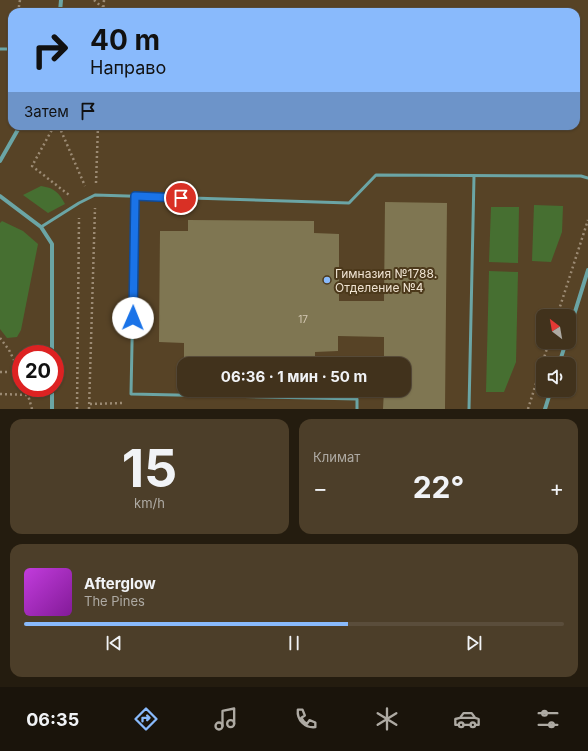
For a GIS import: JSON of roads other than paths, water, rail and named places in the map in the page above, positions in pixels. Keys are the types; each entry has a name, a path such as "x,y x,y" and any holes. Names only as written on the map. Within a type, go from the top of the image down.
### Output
{"street":[{"path":"0,161 18,130"},
{"path":"0,196 41,228 52,244 52,345"},
{"path":"576,309 588,270"},
{"path":"52,397 52,409"},
{"path":"545,409 549,397"}],"lane":[{"path":"41,228 79,202 95,195 349,203 376,175 588,178"},
{"path":"463,176 475,176 469,409"},
{"path":"135,196 131,394 357,399 357,409"}],"place":[{"name":"Гимназия №1788. Отделение №4","path":"327,280"}]}
